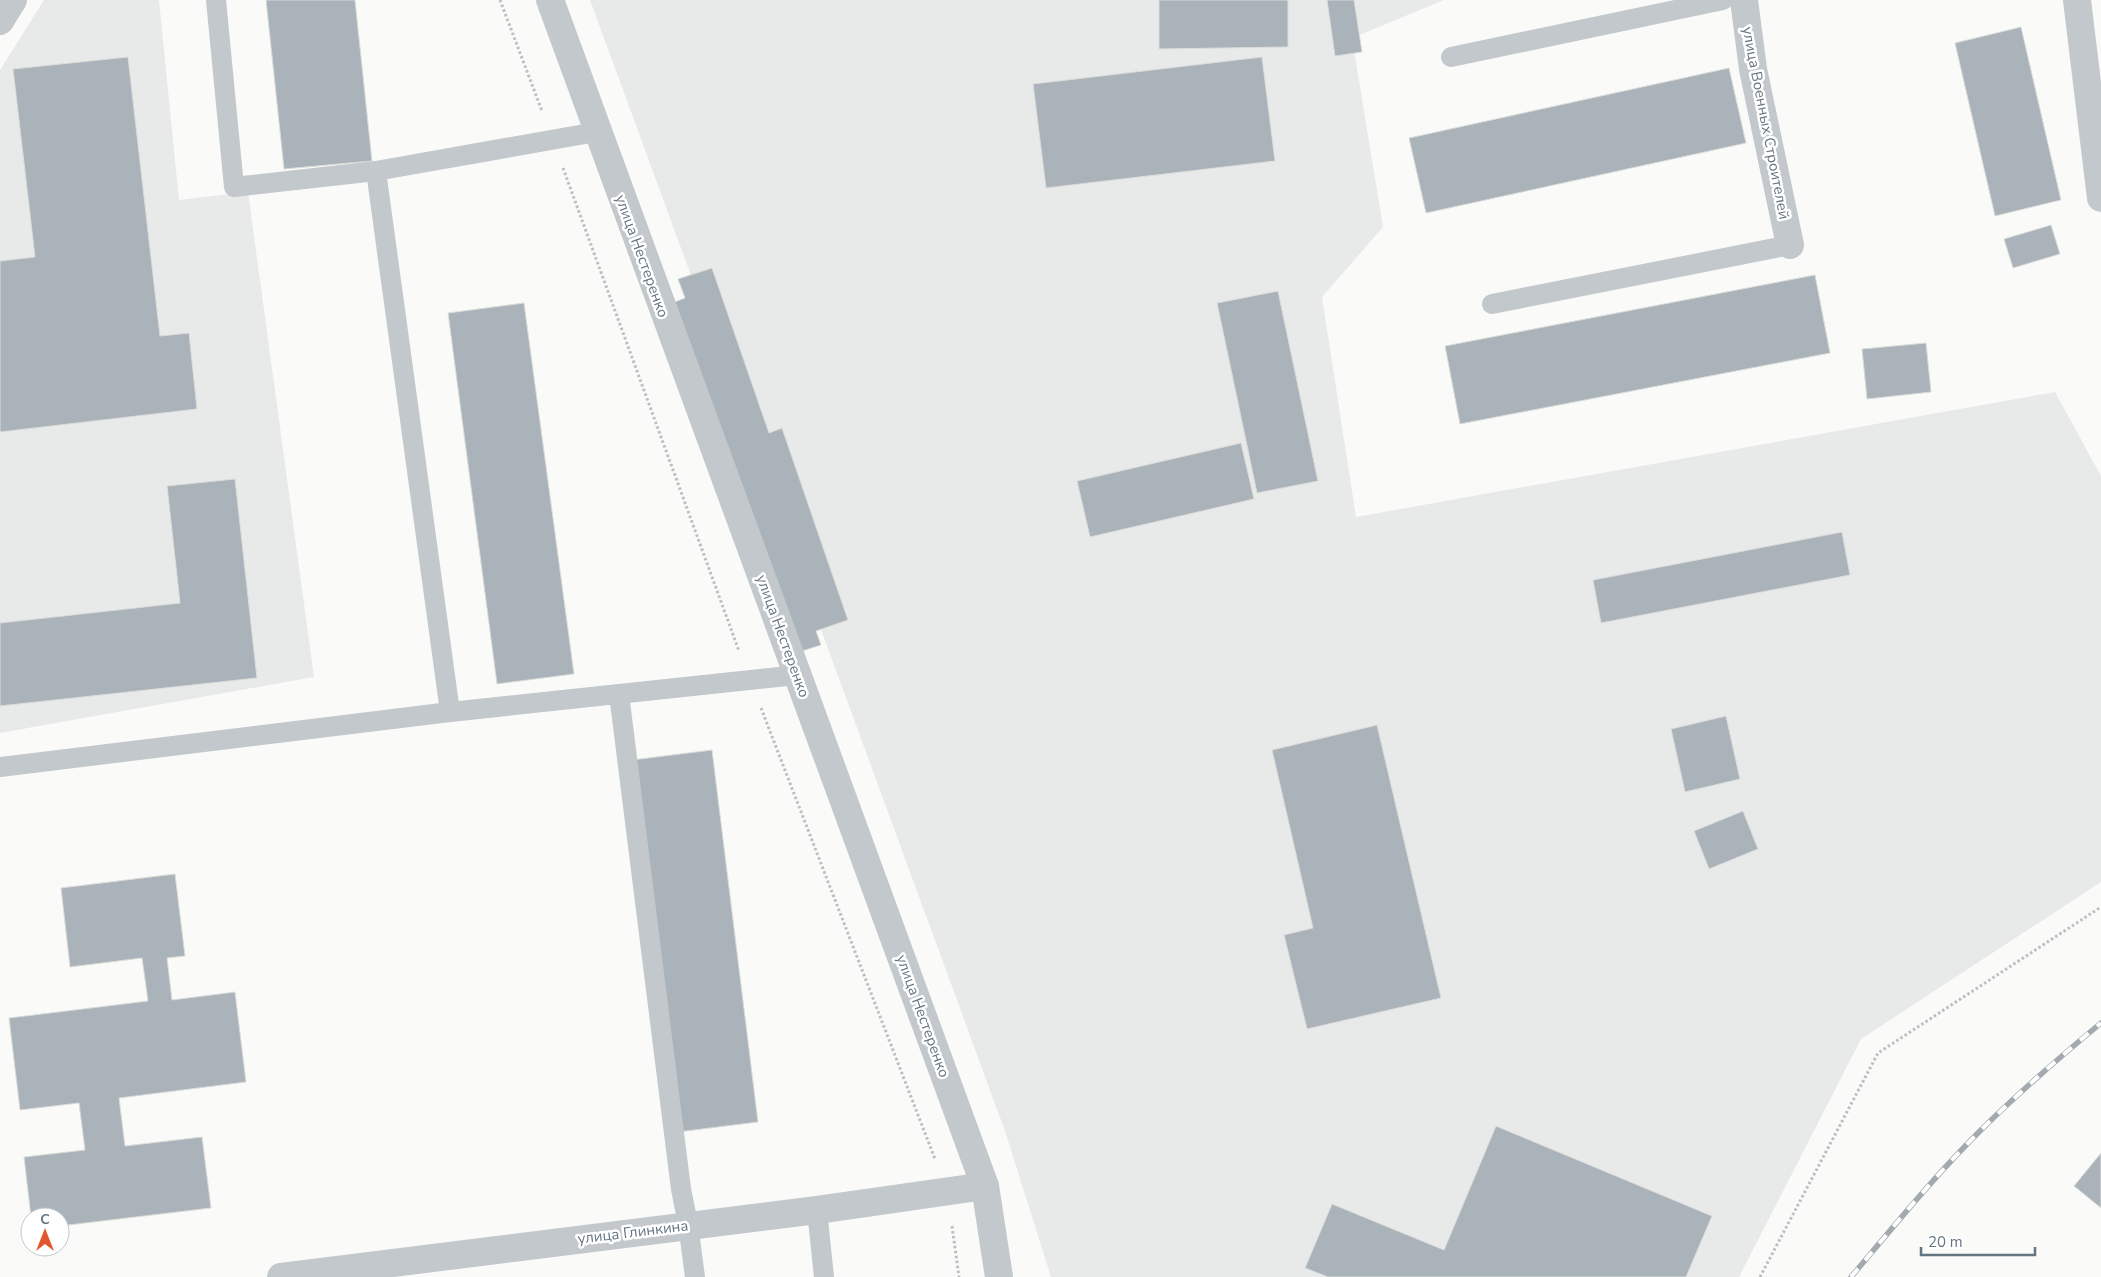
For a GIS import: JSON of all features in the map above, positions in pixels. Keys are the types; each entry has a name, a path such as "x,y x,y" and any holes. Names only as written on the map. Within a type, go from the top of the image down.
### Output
{"street":[{"path":"0,21 13,0"},
{"name":"улица Нестеренко","path":"550,0 596,132 985,1186 999,1277"},
{"name":"улица Военных Строителей","path":"1744,0 1753,69 1790,245"},
{"path":"2077,0 2101,198"},
{"name":"улица Глинкина","path":"281,1277 688,1224 817,1210 985,1186"}],"lane":[{"path":"216,0 234,186 376,171 596,132"},
{"path":"1450,57 1723,0"},
{"path":"376,171 450,712"},
{"path":"1492,304 1790,245"},
{"path":"0,767 450,712 797,675"},
{"path":"619,694 681,1189 695,1277"},
{"path":"817,1210 824,1277"}],"path":[{"path":"500,0 750,680 947,1192 959,1277"},
{"path":"1760,1277 1878,1053 2101,907"}],"shaded area":[{"path":"44,0 159,0 179,200 248,192 314,677 0,733 0,70"},
{"path":"590,0 1444,0 1352,38 1383,227 1322,297 1356,517 2055,392 2101,476 2101,882 1861,1039 1739,1277 1051,1277 1005,1131"}],"building":[{"path":"266,0 355,0 372,161 284,169"},
{"path":"1159,0 1288,0 1288,47 1159,49"},
{"path":"1327,0 1354,0 1362,52 1335,56"},
{"path":"2021,27 2061,200 1995,216 1955,43"},
{"path":"128,57 160,336 189,333 197,409 0,432 0,261 35,257 13,69"},
{"path":"1262,57 1275,161 1046,188 1033,84"},
{"path":"1729,68 1746,143 1426,213 1409,138"},
{"path":"2051,225 2060,254 2013,268 2004,239"},
{"path":"712,268 769,433 782,428 848,620 816,631 821,645 796,653 675,302 685,298 678,279"},
{"path":"1815,275 1830,353 1460,424 1445,346"},
{"path":"1278,291 1318,481 1257,493 1217,303"},
{"path":"524,303 574,674 497,684 448,313"},
{"path":"1926,343 1931,392 1867,399 1862,349"},
{"path":"1241,443 1254,499 1090,537 1077,481"},
{"path":"235,479 257,678 0,706 0,623 180,603 167,486"},
{"path":"1842,532 1850,575 1601,623 1593,580"},
{"path":"1726,716 1740,779 1685,792 1671,729"},
{"path":"1377,725 1441,998 1307,1029 1284,935 1313,928 1272,750"},
{"path":"712,750 758,1122 678,1132 632,760"},
{"path":"1743,811 1758,849 1709,869 1694,831"},
{"path":"175,874 185,956 167,958 172,1000 235,992 246,1082 119,1098 125,1146 202,1137 211,1208 70,1225 70,1207 30,1207 24,1157 85,1150 79,1103 20,1110 9,1018 148,1001 142,958 70,967 61,888"},
{"path":"1496,1126 1712,1216 1686,1277 1328,1277 1305,1268 1332,1204 1444,1250"},
{"path":"2101,1153 2101,1208 2074,1186"}],"railway":[{"path":"1851,1277 1916,1200 1967,1144 2027,1086 2101,1023"}]}
